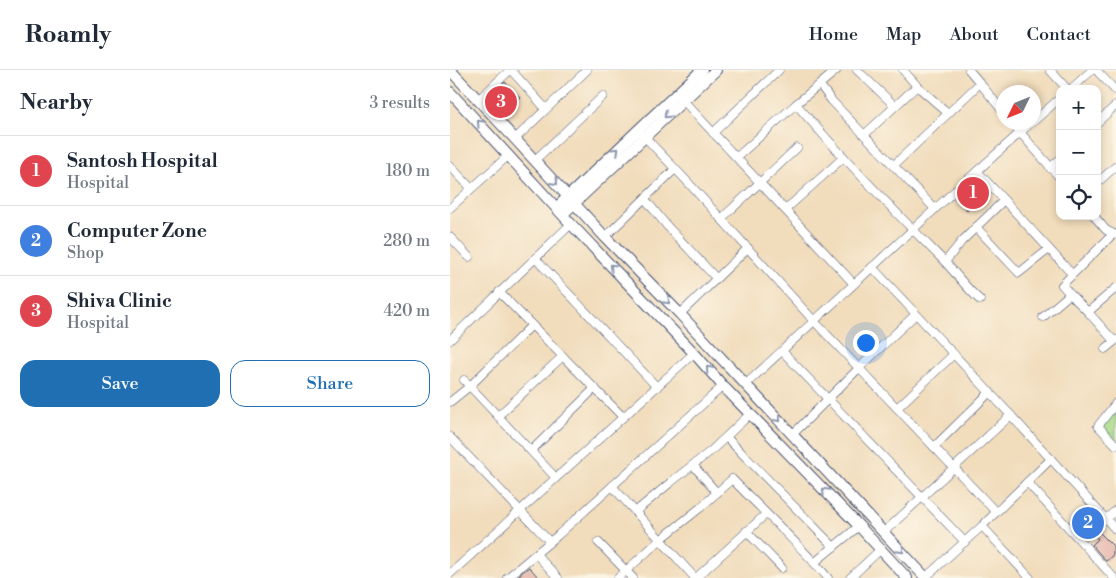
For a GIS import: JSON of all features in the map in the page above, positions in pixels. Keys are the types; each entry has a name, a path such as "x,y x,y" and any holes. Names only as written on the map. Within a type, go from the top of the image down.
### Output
{"street":[{"path":"450,70 926,578 1051,459"},
{"path":"478,100 510,70 546,109"},
{"path":"515,139 587,70"},
{"path":"680,97 702,70"},
{"path":"560,211 680,97 716,70"},
{"path":"713,133 779,70"},
{"path":"736,157 837,70"},
{"path":"857,70 895,106"},
{"path":"903,70 948,113"},
{"path":"969,70 996,103"},
{"path":"1050,70 1063,85"},
{"path":"1075,85 1092,70"},
{"path":"1096,70 1116,91"},
{"path":"893,166 980,83"},
{"path":"820,84 831,100 934,210"},
{"path":"864,135 918,86"},
{"path":"450,92 723,386 907,578"},
{"path":"535,160 603,96"},
{"path":"680,97 854,284"},
{"path":"1041,115 1056,102"},
{"path":"796,104 912,230 980,300"},
{"path":"1101,119 1116,105"},
{"path":"1017,130 1057,175"},
{"path":"745,385 912,230 1024,130"},
{"path":"641,133 814,321 996,512"},
{"path":"721,219 797,148"},
{"path":"450,208 509,155"},
{"path":"786,209 844,157"},
{"path":"1050,168 1056,163"},
{"path":"450,166 471,188"},
{"path":"1101,179 1116,166"},
{"path":"605,237 676,169"},
{"path":"977,171 1072,274"},
{"path":"645,199 667,226 716,278"},
{"path":"945,262 976,227 1004,200"},
{"path":"1097,220 1106,230 1115,235 1062,285 1115,341 1104,349"},
{"path":"450,340 571,224"},
{"path":"976,227 1020,273 1049,249"},
{"path":"450,237 469,257"},
{"path":"680,314 748,248"},
{"path":"535,258 657,387"},
{"path":"872,267 1116,530"},
{"path":"1088,312 1116,288"},
{"path":"499,292 623,417"},
{"path":"1043,317 1070,294"},
{"path":"792,435 916,314"},
{"path":"450,402 470,386 532,325"},
{"path":"782,351 965,542"},
{"path":"450,574 694,353"},
{"path":"897,408 954,354"},
{"path":"498,416 563,356"},
{"path":"464,380 556,478"},
{"path":"507,578 550,542 723,386"},
{"path":"531,451 595,388"},
{"path":"934,447 990,392"},
{"path":"1116,403 1098,426 1116,445"},
{"path":"635,512 712,450 750,414"},
{"path":"884,532 1011,415"},
{"path":"450,437 550,542"},
{"path":"726,437 834,547"},
{"path":"693,464 717,493"},
{"path":"618,578 732,479 792,539 814,563 820,574 828,578"},
{"path":"1027,482 1114,578"},
{"path":"612,486 695,578 766,514"},
{"path":"1106,519 1116,510"},
{"path":"814,563 859,526"},
{"path":"982,526 1030,578"},
{"path":"746,531 782,568"},
{"path":"598,542 633,578"},
{"path":"850,578 880,550"},
{"path":"536,554 558,578"}],"green space":[{"path":"1116,409 1116,444 1098,426"}],"building":[{"path":"505,82 520,97 501,115 487,99"},
{"path":"977,179 988,191 967,210 956,198"},
{"path":"1090,517 1101,531 1099,532 1113,546 1113,555 1106,561 1092,545 1098,539 1088,527 1086,529 1082,525"},
{"path":"529,567 539,578 521,578 519,575"}],"place":[{"name":"Shiva Clinic","path":"501,102"},
{"name":"Santosh Hospital","path":"973,193"},
{"name":"Computer Zone","path":"1088,523"}]}
